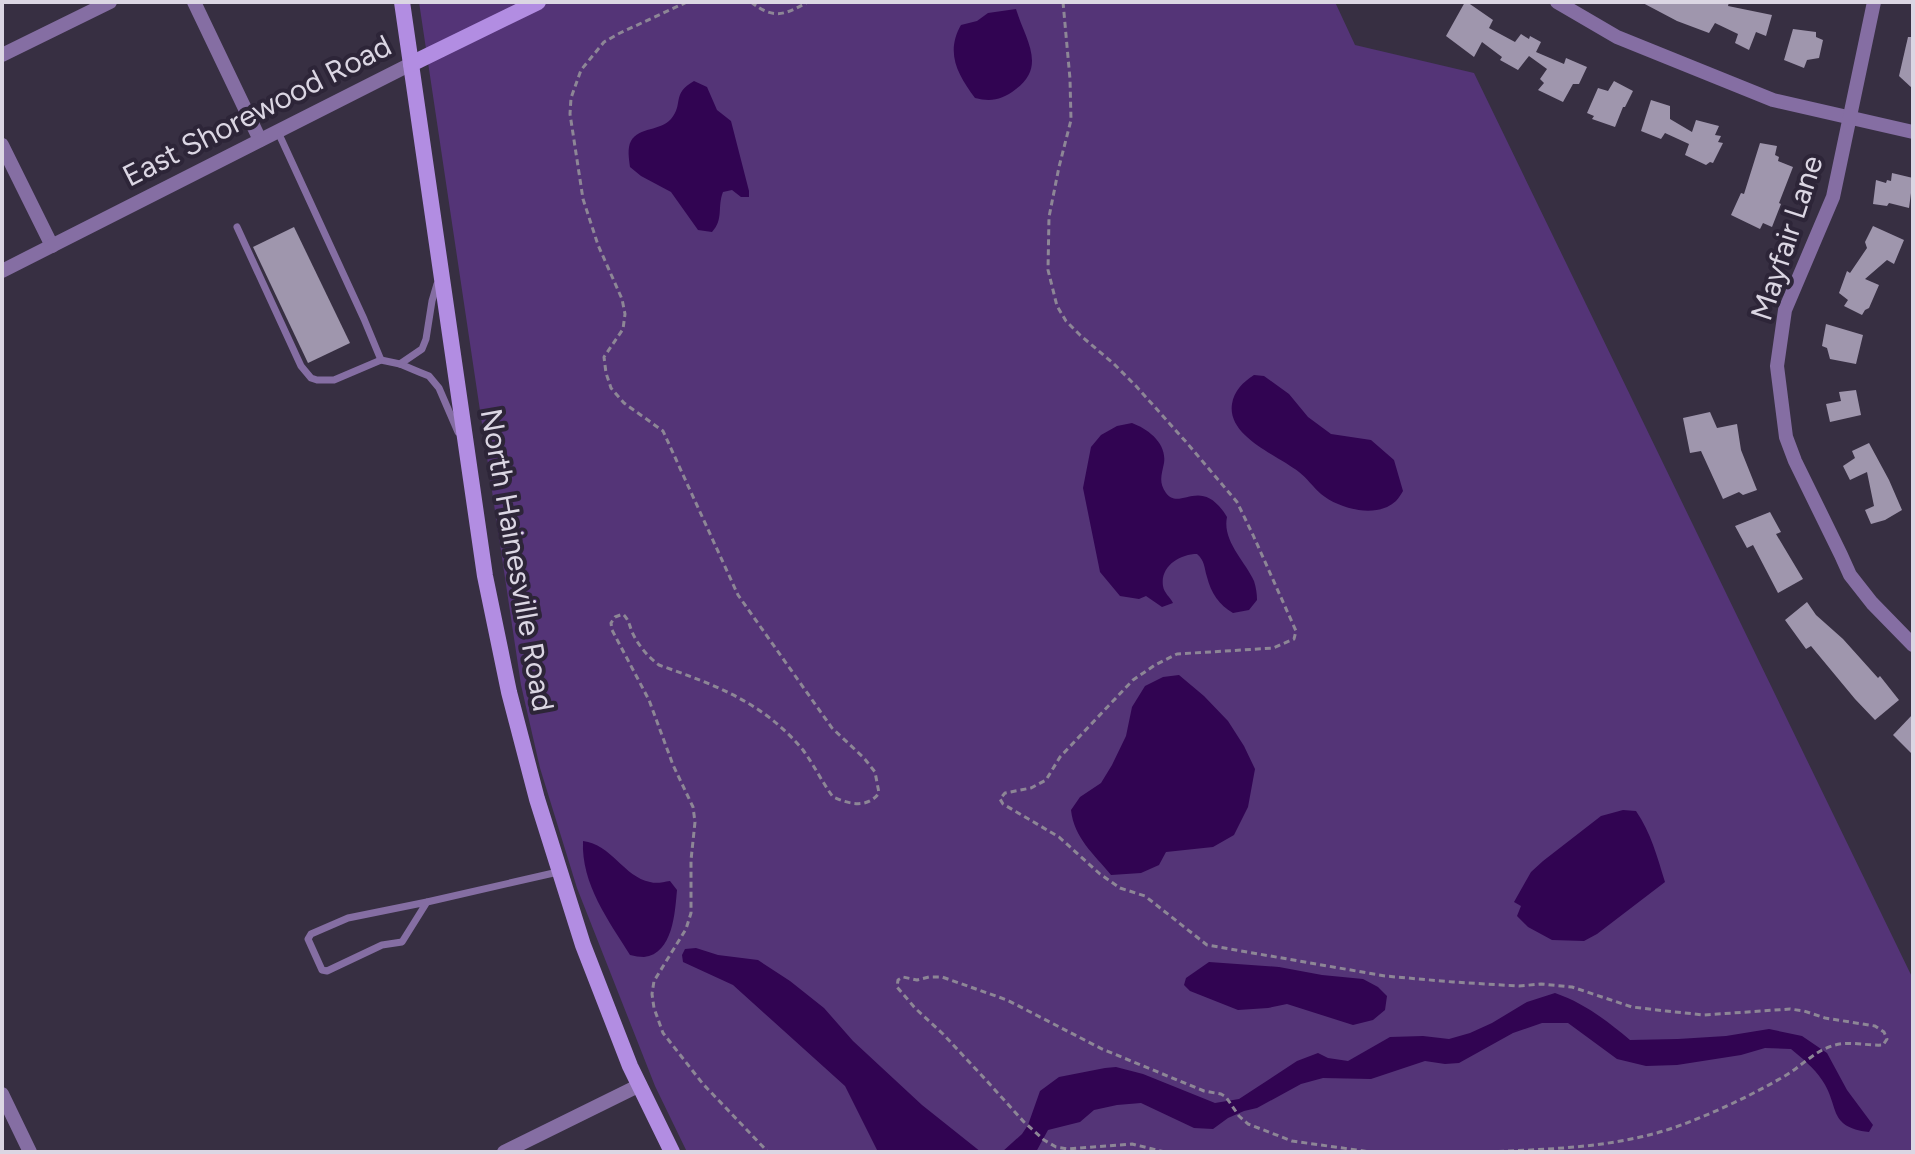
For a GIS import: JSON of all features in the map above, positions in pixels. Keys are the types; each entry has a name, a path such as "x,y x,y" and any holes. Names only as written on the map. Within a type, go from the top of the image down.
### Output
{"main road":[{"name":"North Hainesville Road","path":"402,2 485,576 509,692 537,799 583,945 630,1066 672,1152"},
{"name":"East Shorewood Road","path":"411,64 538,2"}],"street":[{"path":"2,55 110,2"},
{"path":"194,2 260,140"},
{"path":"1557,2 1617,37 1773,100 1913,132"},
{"name":"Mayfair Lane","path":"1874,2 1833,197 1785,310 1777,366 1786,437 1845,565 1872,603 1913,645"},
{"name":"East Shorewood Road","path":"2,271 411,64"},
{"path":"2,145 52,246"},
{"path":"504,1152 640,1085"},
{"path":"2,1094 30,1152"}],"lane":[{"path":"277,132 381,360"},
{"path":"237,227 301,366 311,378 334,380 381,360 429,376 439,388 467,454"},
{"path":"400,364 422,349 441,273"},
{"path":"427,902 402,942 382,945 327,971 322,970 308,939 311,934 348,918 560,871"}],"path":[{"path":"687,2 604,42 581,70 571,98 570,114 588,220 622,299 625,314 623,329 604,357 606,373 611,388 624,403 663,431 738,595 832,728 875,772 879,793 874,800 859,805 833,797 803,750 777,724 744,699 659,665 649,658 623,614 611,623 649,700 673,765 693,807 695,822 691,913 686,929 654,981 654,1008 663,1033 703,1084 768,1152"},
{"path":"751,2 766,13 778,15 808,2"},
{"path":"1063,2 1071,120 1049,217 1048,270 1057,306 1073,328 1136,386 1237,502 1296,631 1294,639 1273,648 1177,654 1155,665 1133,680 1060,757 1046,780 1031,788 1005,793 1000,799 1003,804 1059,837 1120,888 1145,896 1207,945 1385,976 1572,987 1632,1007 1666,1011 1704,1015 1790,1009 1875,1026 1884,1032 1887,1039 1883,1045 1838,1044 1823,1048 1785,1076 1725,1107 1683,1125 1631,1140 1601,1145 1486,1152"},
{"path":"1165,1152 1132,1144 1068,1149 1044,1140 903,995 897,987 898,980 903,977 917,980 942,977 967,984 1007,1000 1102,1049 1159,1074 1221,1094 1248,1124 1292,1141 1371,1152"}],"shaded area":[{"path":"419,2 1335,2 1355,45 1474,73 1913,979 1913,1152 687,1152 655,1086 577,888 540,768 521,685"},
{"path":"1016,9 1031,52 1030,71 1025,80 1006,96 991,100 975,98 963,81 956,63 956,35 961,25 977,21 988,13"},
{"path":"694,81 707,87 717,110 731,121 749,191 749,197 741,197 732,190 723,192 718,222 712,232 698,230 671,192 641,176 630,167 629,161 631,141 645,131 667,123 675,114 683,90"},
{"path":"1254,375 1264,376 1289,394 1308,417 1331,434 1371,440 1394,460 1403,491 1397,500 1379,510 1369,511 1338,504 1321,494 1299,472 1245,436 1237,426 1232,404 1240,387"},
{"path":"1132,423 1150,433 1163,449 1161,482 1166,493 1178,499 1192,496 1208,498 1227,517 1231,543 1254,581 1257,600 1249,610 1233,613 1220,602 1197,554 1184,556 1168,567 1163,586 1173,603 1162,607 1146,596 1139,599 1120,596 1100,572 1083,488 1091,447 1101,435 1117,426"},
{"path":"1179,675 1228,721 1244,746 1255,769 1248,807 1234,835 1213,847 1166,852 1159,865 1141,873 1111,875 1080,837 1071,810 1080,797 1101,783 1112,765 1126,736 1132,707 1145,686 1163,677"},
{"path":"1623,810 1636,811 1641,819 1665,882 1584,941 1552,940 1528,927 1517,916 1521,906 1514,902 1531,872 1601,816"},
{"path":"583,841 602,848 641,879 655,883 670,881 677,890 671,931 654,954 644,957 630,955 591,887"},
{"path":"696,948 718,955 758,960 790,981 824,1008 853,1041 922,1105 981,1152 878,1152 845,1086 733,985 683,962 685,949"},
{"path":"1209,962 1279,967 1363,979 1387,996 1385,1010 1373,1020 1353,1025 1287,1004 1238,1010 1190,991 1184,985 1186,978"},
{"path":"1555,993 1594,1013 1630,1040 1726,1036 1769,1029 1802,1036 1827,1053 1847,1090 1873,1125 1869,1132 1840,1120 1822,1080 1791,1049 1765,1048 1677,1065 1646,1066 1617,1059 1568,1023 1542,1023 1513,1033 1459,1063 1425,1061 1371,1079 1323,1078 1301,1084 1257,1108 1228,1118 1213,1129 1194,1128 1141,1103 1117,1105 1094,1110 1080,1122 1048,1130 1036,1152 1002,1152 1028,1125 1040,1091 1059,1077 1116,1067 1143,1074 1215,1103 1239,1099 1297,1061 1318,1053 1348,1061 1390,1037 1449,1039 1492,1023 1527,1002"}],"building":[{"path":"1465,2 1493,20 1489,28 1515,42 1521,34 1529,39 1530,36 1541,42 1536,52 1564,64 1566,58 1587,67 1579,84 1573,84 1563,102 1538,90 1544,83 1540,79 1547,69 1529,56 1518,70 1500,60 1502,57 1482,42 1474,57 1446,36"},
{"path":"1641,2 1729,2 1728,6 1772,15 1766,36 1756,32 1749,50 1735,43 1738,34 1715,23 1709,33"},
{"path":"1793,29 1816,32 1816,37 1823,40 1819,58 1807,60 1804,68 1784,60"},
{"path":"1908,37 1913,37 1913,89 1899,76"},
{"path":"1614,81 1633,91 1615,127 1592,119 1594,116 1587,113 1598,88 1608,91"},
{"path":"1651,100 1670,106 1670,119 1692,132 1696,120 1719,126 1715,135 1721,136 1718,142 1723,143 1713,163 1706,165 1685,155 1689,144 1665,133 1661,139 1641,131"},
{"path":"1760,143 1777,146 1775,155 1779,157 1778,161 1793,167 1772,227 1763,223 1760,229 1731,215 1741,193 1744,194"},
{"path":"1892,173 1913,178 1909,208 1889,203 1887,206 1873,204 1876,180 1891,181"},
{"path":"1873,226 1904,240 1894,264 1887,260 1865,279 1879,285 1869,308 1862,315 1844,306 1848,300 1839,293 1847,271 1850,273 1867,248 1865,242"},
{"path":"294,227 350,343 308,363 253,247"},
{"path":"1826,324 1863,335 1856,364 1830,359 1827,348 1822,346"},
{"path":"1856,390 1861,415 1830,422 1826,404 1841,401 1839,392"},
{"path":"1710,412 1717,428 1737,424 1741,450 1757,490 1743,495 1739,492 1723,499 1701,451 1690,453 1683,418"},
{"path":"1869,443 1902,510 1871,524 1865,510 1874,506 1867,472 1850,480 1843,466 1855,458 1852,451"},
{"path":"1770,512 1781,532 1776,534 1803,579 1778,593 1753,545 1747,548 1735,526"},
{"path":"1807,602 1878,678 1880,676 1899,700 1875,720 1811,646 1806,649 1785,620"},
{"path":"1913,714 1913,755 1893,735"}]}
